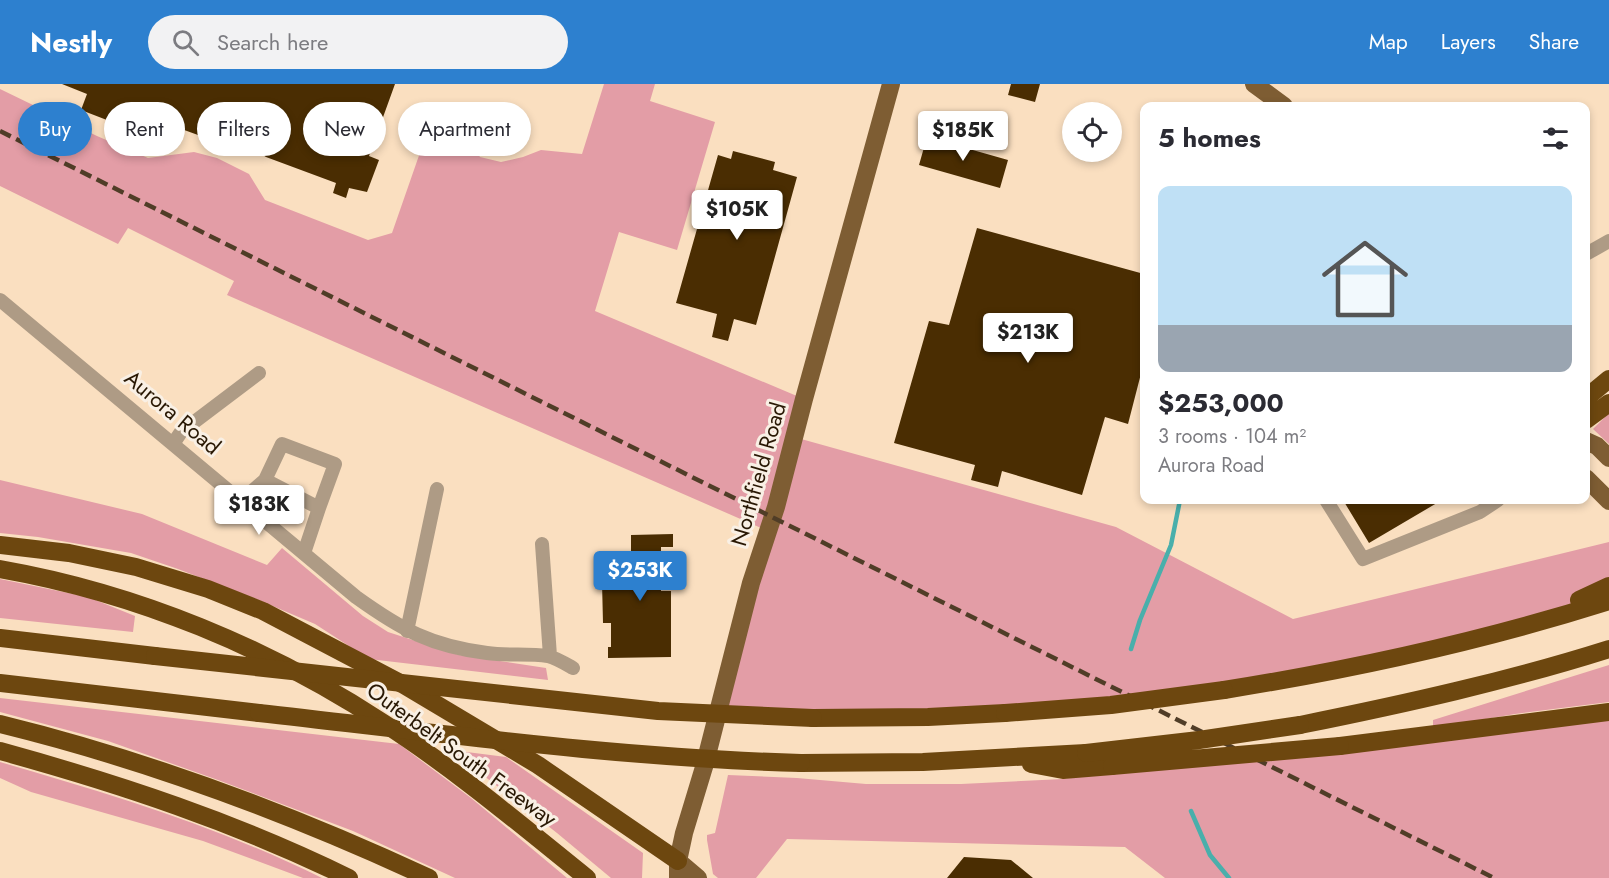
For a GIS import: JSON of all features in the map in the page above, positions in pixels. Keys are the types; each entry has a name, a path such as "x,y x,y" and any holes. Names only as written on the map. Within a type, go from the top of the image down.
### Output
{"highway":[{"path":"1590,395 1609,379"},
{"path":"1590,417 1609,403"},
{"path":"0,545 69,553 136,567 208,589 263,611 404,685 529,759 678,870"},
{"name":"Outerbelt South Freeway","path":"0,569 81,587 163,613 226,638 289,668 356,706 424,751 484,795 587,878"},
{"path":"1520,627 1609,586"},
{"path":"0,638 658,711 813,718 906,717 1111,705 1224,690 1368,665 1520,627 1609,601"},
{"path":"0,683 585,749 677,757 801,763 904,763 1086,753 1199,740 1299,725 1452,692 1609,649"},
{"path":"996,759 1063,770 1340,746 1609,712"},
{"path":"0,724 76,744 208,787 333,836 429,878"},
{"path":"0,752 96,778 189,809 277,843 349,878"}],"main road":[{"name":"Northfield Road","path":"678,870 751,583 774,513 891,84"},
{"path":"1254,84 1279,102"},
{"path":"1590,443 1597,446 1609,458"},
{"path":"1590,482 1609,501"},
{"path":"678,870 698,878"}],"street":[{"path":"1590,252 1609,241"},
{"name":"Aurora Road","path":"0,300 357,597 390,621 420,637 455,648 489,653 550,656 573,668"},
{"path":"173,444 181,432 259,373"},
{"path":"241,501 265,480 282,444 335,465 304,553"},
{"path":"265,480 320,508"},
{"path":"407,631 437,489"},
{"path":"1329,504 1363,559 1480,512 1492,504"},
{"path":"542,544 550,656"}],"shaded area":[{"path":"604,84 655,84 650,101 715,122 677,250 619,232 595,311 804,399 794,437 1116,527 1293,619 1609,542 1609,586 1520,627 1167,698 716,720 768,531 227,295 234,281 128,228 118,244 0,186 0,89 27,102 18,102 18,156 92,156 92,134 104,139 104,156 148,158 185,156 185,153 194,152 197,153 197,156 217,158 249,174 265,200 368,240 392,233 419,156 479,156 501,162 531,156 531,154 541,150 582,154"},
{"path":"1609,413 1609,444 1593,429"},
{"path":"0,480 142,514 267,565 282,548 363,616 388,632 459,655 546,668 548,680 369,659 315,624 178,569 131,553 0,533"},
{"path":"0,579 88,597 135,616 133,632 0,618"},
{"path":"1609,665 1609,702 1515,714 1433,728 1433,720"},
{"path":"0,698 399,744 471,798 567,878 455,878 353,831 218,780 108,741 0,712"},
{"path":"1609,712 1609,878 1165,878 1125,847 787,839 756,878 718,878 713,874 707,840 707,835 715,833 728,775 866,784 961,784 1063,779"},
{"path":"451,750 506,757 643,853 642,878 611,878"},
{"path":"0,762 123,799 204,827 322,878 303,878 203,841 31,792 0,778"}],"building":[{"path":"62,84 395,84 386,109 386,102 303,102 303,156 369,156 379,160 367,192 349,188 346,198 333,193 336,183 264,156 291,156 291,102 197,102 197,135 185,130 185,102 104,102 104,119 92,114 92,102 84,102 87,94"},
{"path":"1011,84 1040,84 1035,102 1008,95"},
{"path":"927,137 1008,160 1000,188 919,165"},
{"path":"733,151 775,162 773,170 797,177 756,325 734,319 728,341 712,337 717,314 676,303 718,155 731,159"},
{"path":"977,228 1140,273 1140,378 1128,424 1105,417 1082,495 1002,471 998,487 971,480 975,465 894,443 929,321 949,325"},
{"path":"1345,504 1435,504 1369,543"},
{"path":"673,534 673,547 661,547 661,591 671,591 671,657 608,658 608,647 611,647 611,623 603,623 602,582 614,582 614,564 631,564 631,535"},
{"path":"964,857 1011,860 1033,878 947,878"}],"waterway":[{"path":"1131,649 1140,620 1171,545 1179,504"},
{"path":"1191,811 1210,855 1229,878"}],"railway":[{"path":"0,131 1494,878"}]}
